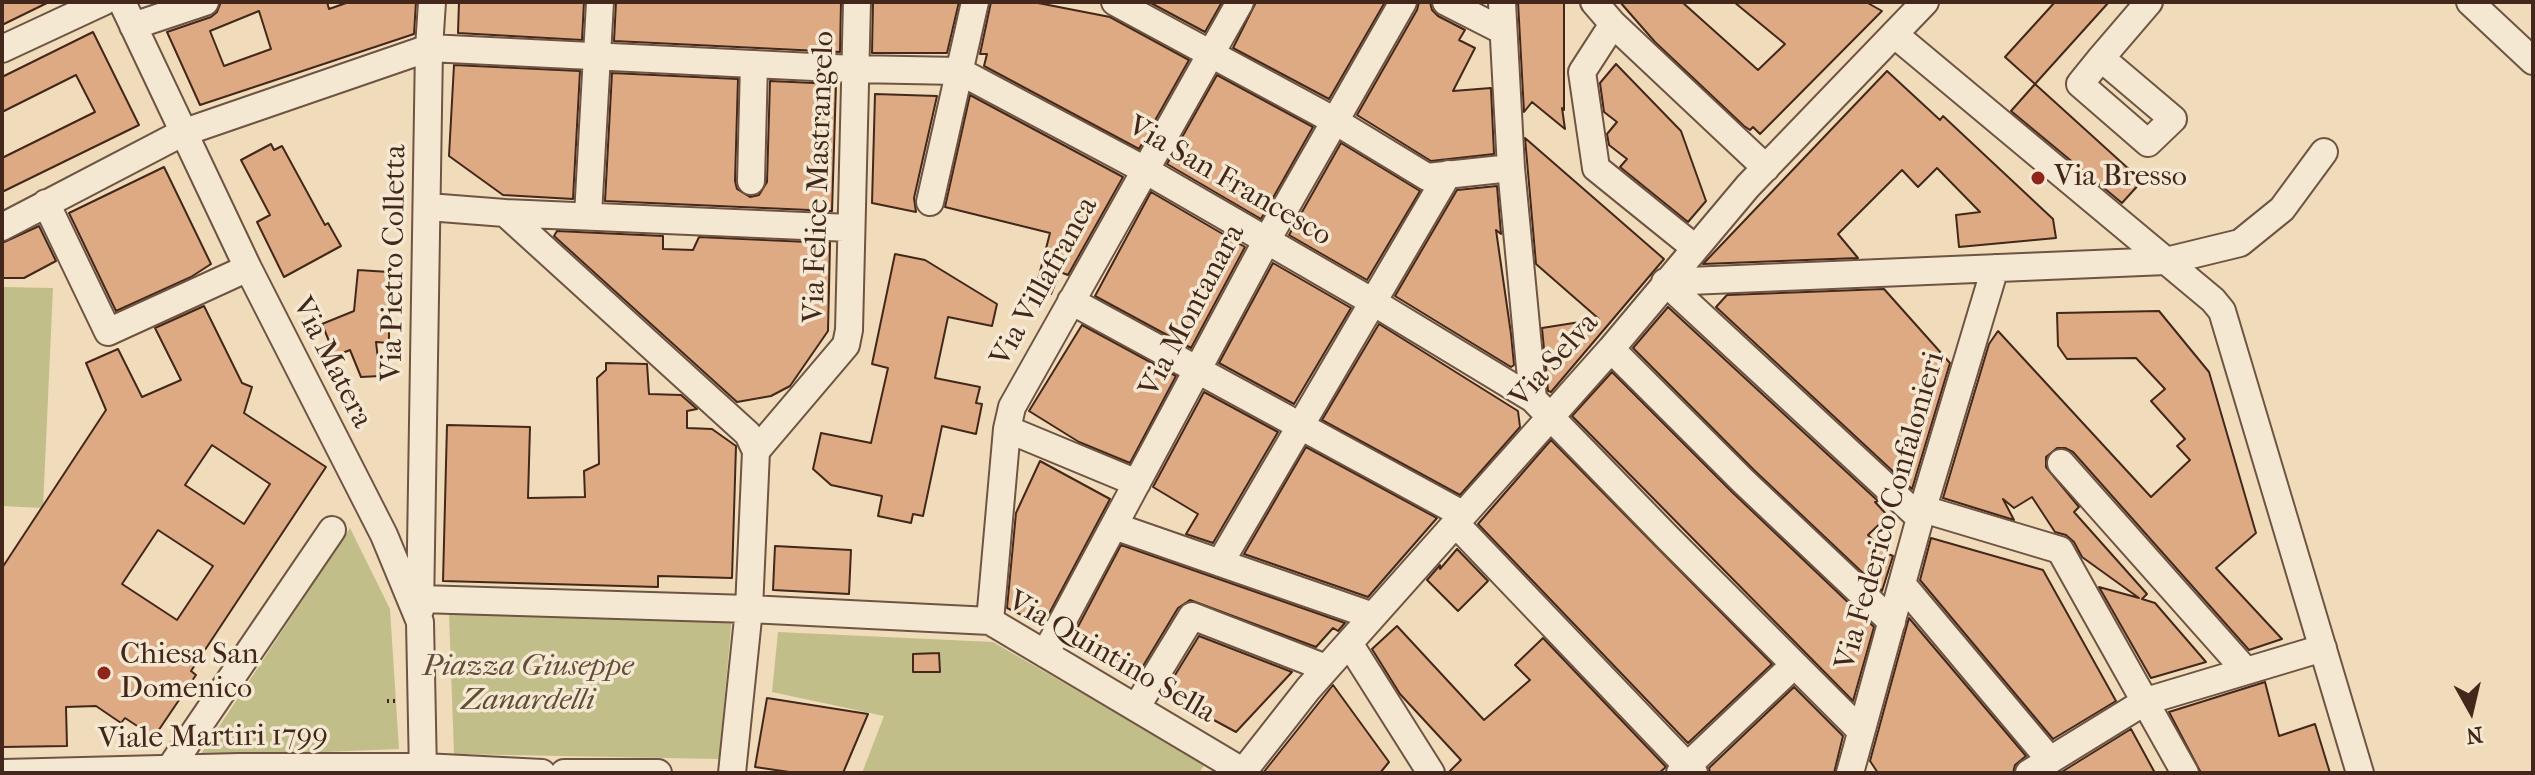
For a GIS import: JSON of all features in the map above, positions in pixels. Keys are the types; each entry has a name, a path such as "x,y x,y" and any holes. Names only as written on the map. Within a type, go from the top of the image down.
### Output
{"street":[{"path":"2,49 103,2"},
{"path":"127,14 205,2"},
{"name":"Via Pietro Colletta","path":"420,610 432,2"},
{"path":"588,215 600,2"},
{"name":"Via Felice Mastrangelo","path":"756,451 846,345 849,330 857,2"},
{"path":"930,202 975,2"},
{"path":"1115,2 1335,121 1427,177 1511,168"},
{"name":"Via Villafranca","path":"990,621 1007,429 1012,407 1240,2"},
{"name":"Via Montanara","path":"1045,654 1267,240 1403,2"},
{"path":"1446,2 1503,31"},
{"path":"1502,2 1511,168 1541,408"},
{"path":"1594,2 1613,24 1766,168"},
{"path":"2101,58 2149,2"},
{"path":"2470,2 2533,61"},
{"name":"Via Selva","path":"1242,772 1326,668 1458,518 1541,408 1611,349 1665,282 1766,168 1918,5"},
{"name":"Via Matera","path":"127,14 248,268 420,610 423,770"},
{"path":"1613,24 1582,72 1596,168 1695,248"},
{"path":"1894,34 2213,300 2228,323 2360,773"},
{"path":"2,227 182,133 429,48"},
{"name":"Via San Francesco","path":"429,48 854,69 959,71 1145,170 1267,240 1373,302 1541,408 1861,731"},
{"path":"751,181 754,64"},
{"path":"1665,282 2166,261 2240,243 2282,209 2324,152"},
{"path":"1220,563 1448,174"},
{"path":"46,203 108,332 248,268"},
{"path":"428,207 850,228"},
{"path":"505,213 748,434 756,451 749,609 732,773"},
{"name":"Via Federico Confalonieri","path":"1850,773 1921,514 1995,268"},
{"path":"1665,282 1921,514 2060,550 2185,773"},
{"path":"1071,301 1300,426 1458,518 1687,771 1794,665"},
{"path":"1611,349 1743,481 1892,622"},
{"path":"1007,429 1137,483"},
{"path":"2061,463 2246,671"},
{"path":"1114,526 1373,616"},
{"path":"168,771 332,530"},
{"path":"1902,584 2040,766 2146,701 2323,648"},
{"path":"420,610 749,609"},
{"name":"Via Quintino Sella","path":"749,609 990,621 1242,772"},
{"path":"1136,708 1192,616 1326,668"},
{"path":"1349,643 1419,767"},
{"path":"423,770 542,773"},
{"name":"Viale Martiri 1799","path":"4,773 423,770"},
{"path":"564,773 656,773"}],"path":[{"path":"387,701 401,701"}],"green space":[{"path":"2,287 53,288 43,508 2,506"},
{"name":"Piazza Giuseppe Zanardelli","path":"350,528 390,609 399,749 199,757"},
{"name":"Piazza Giuseppe Zanardelli","path":"449,614 732,617 719,759 454,754"},
{"path":"778,632 993,642 1205,764 1199,773 862,773 884,716 772,692"}],"building":[{"path":"2,2 49,2 2,25"},
{"path":"221,2 327,2 329,9 349,2 416,2 414,34 200,105 167,32 211,17","holes":["259,11 271,49 224,66 210,31"]},
{"path":"459,2 584,2 582,40 458,33"},
{"path":"616,2 841,2 840,52 614,41"},
{"path":"873,2 959,2 947,53 872,53"},
{"path":"991,2 1033,2 1110,17 1189,60 1139,149 984,66 987,54 980,54"},
{"path":"1149,2 1222,2 1205,32"},
{"path":"1256,2 1385,2 1329,99 1233,48"},
{"path":"1419,2 1430,2 1438,16 1465,30 1459,40 1475,48 1453,91 1491,88 1494,154 1431,161 1357,115"},
{"path":"1518,2 1564,2 1564,110 1562,108 1565,129 1532,102 1524,112"},
{"path":"1620,2 1682,2 1758,70 1785,44 1734,2 1866,2 1882,11 1760,134 1753,127 1750,130 1744,126 1655,42"},
{"path":"2055,2 2109,2 2035,84 2005,57"},
{"path":"93,32 139,125 2,192 2,158 95,112 76,75 2,112 2,77"},
{"path":"1616,64 1681,131 1706,201 1688,222 1620,167 1627,159 1609,145 1607,134 1617,122 1604,112 1600,83"},
{"path":"454,65 580,71 573,199 503,195 449,156"},
{"path":"1887,71 1940,120 1943,116 2053,219 2056,238 1959,247 1956,215 1980,212 1937,168 1918,187 1902,170 1838,234 1858,258 1703,264"},
{"path":"612,73 738,79 735,181 737,189 750,197 759,195 767,182 770,81 836,84 832,211 605,201"},
{"path":"1217,75 1313,127 1261,219 1167,164"},
{"path":"2035,84 2142,181 2122,203 2011,111"},
{"path":"875,94 937,96 914,198 916,212 872,203"},
{"path":"970,95 1123,177 1068,275 1060,272 1051,294 1036,287 1050,233 945,207"},
{"path":"1525,138 1664,259 1551,392 1548,391 1542,328 1599,319 1536,264"},
{"path":"1341,143 1420,191 1367,280 1289,235"},
{"path":"271,144 274,150 282,146 325,225 328,223 341,246 284,277 257,222 270,215 241,160"},
{"path":"164,167 211,264 191,277 116,311 69,213"},
{"path":"1497,186 1501,234 1496,230 1511,334 1514,365 1511,367 1395,296 1457,190"},
{"path":"1151,192 1245,247 1191,348 1095,296"},
{"path":"39,226 56,261 24,278 2,278 2,243"},
{"path":"557,231 663,236 663,249 693,250 699,237 830,243 828,331 790,386 771,396 737,402 554,236"},
{"path":"895,254 925,260 997,304 992,326 948,317 935,378 980,387 976,403 982,404 976,434 942,426 923,516 913,514 911,523 878,516 882,496 831,485 813,469 821,433 871,443 888,368 872,364"},
{"path":"1273,263 1351,308 1294,404 1219,363"},
{"path":"358,270 389,272 389,343 376,342 380,376 361,377 350,350 335,356 322,324 354,311"},
{"path":"1884,289 1950,363 1912,489 1716,307 1727,295"},
{"path":"204,306 242,383 252,387 244,413 326,467 191,671 196,675 154,737 125,718 121,723 96,706 66,707 67,746 2,747 2,568 106,410 86,363 118,349 142,397 181,380 155,328","holes":["212,445 270,484 244,524 185,485","158,530 213,566 177,620 122,584"]},
{"path":"1668,307 1878,501 1875,502 1888,516 1868,535 1893,556 1882,591 1754,470 1633,348"},
{"path":"2159,311 2209,372 2256,533 2216,568 2282,639 2249,650 2073,452 2057,448 2046,457 2046,467 2079,507 2074,512 2147,594 2142,599 2155,603 2206,662 2151,678 2099,587 2139,598 2082,557 2066,535 2055,532 2032,497 2014,508 2003,499 2014,520 1943,498 1989,344 1998,331 2151,497 2190,460 2177,446 2185,439 2151,401 2165,389 2136,358 2067,359 2058,346 2057,313"},
{"path":"1379,324 1518,411 1520,427 1460,495 1322,420"},
{"path":"1082,325 1176,376 1130,463 1079,442 1029,411"},
{"path":"606,363 647,364 649,394 681,395 697,409 687,411 687,428 712,429 736,446 732,578 658,576 658,587 443,581 447,425 530,427 528,498 585,497 584,471 599,464 597,378 606,370"},
{"path":"1612,372 1874,627 1853,701 1572,416"},
{"path":"1204,392 1278,432 1213,543 1186,534 1198,514 1153,487"},
{"path":"1551,440 1772,664 1688,743 1478,524"},
{"path":"1306,447 1437,518 1368,597 1244,554"},
{"path":"1040,461 1110,499 1043,625 1007,608 1016,513"},
{"path":"1931,538 2043,570 2116,701 2053,739 1920,580"},
{"path":"1121,545 1345,623 1338,631 1333,628 1316,647 1190,600 1178,608 1137,676 1071,640"},
{"path":"775,546 851,550 849,594 773,590"},
{"path":"1457,549 1488,581 1458,611 1427,580"},
{"path":"1909,618 2026,756 2015,765 2013,773 1878,773 1870,761"},
{"path":"1397,626 1484,720 1530,680 1515,665 1543,638 1666,767 1659,773 1448,773 1461,760 1400,694 1372,649"},
{"path":"1199,636 1292,672 1236,732 1164,693"},
{"path":"939,653 940,672 913,672 913,654"},
{"path":"2265,682 2279,736 2315,724 2330,773 2201,773 2169,712"},
{"path":"1333,685 1389,762 1380,773 1263,773"},
{"path":"1794,687 1843,736 1834,773 1710,773 1709,768"},
{"path":"767,698 868,714 843,773 796,773 755,767"},
{"path":"2131,729 2155,773 2060,773"}],"place":[{"name":"Via Bresso","path":"2038,178"},
{"name":"Chiesa San Domenico","path":"104,673"}]}
